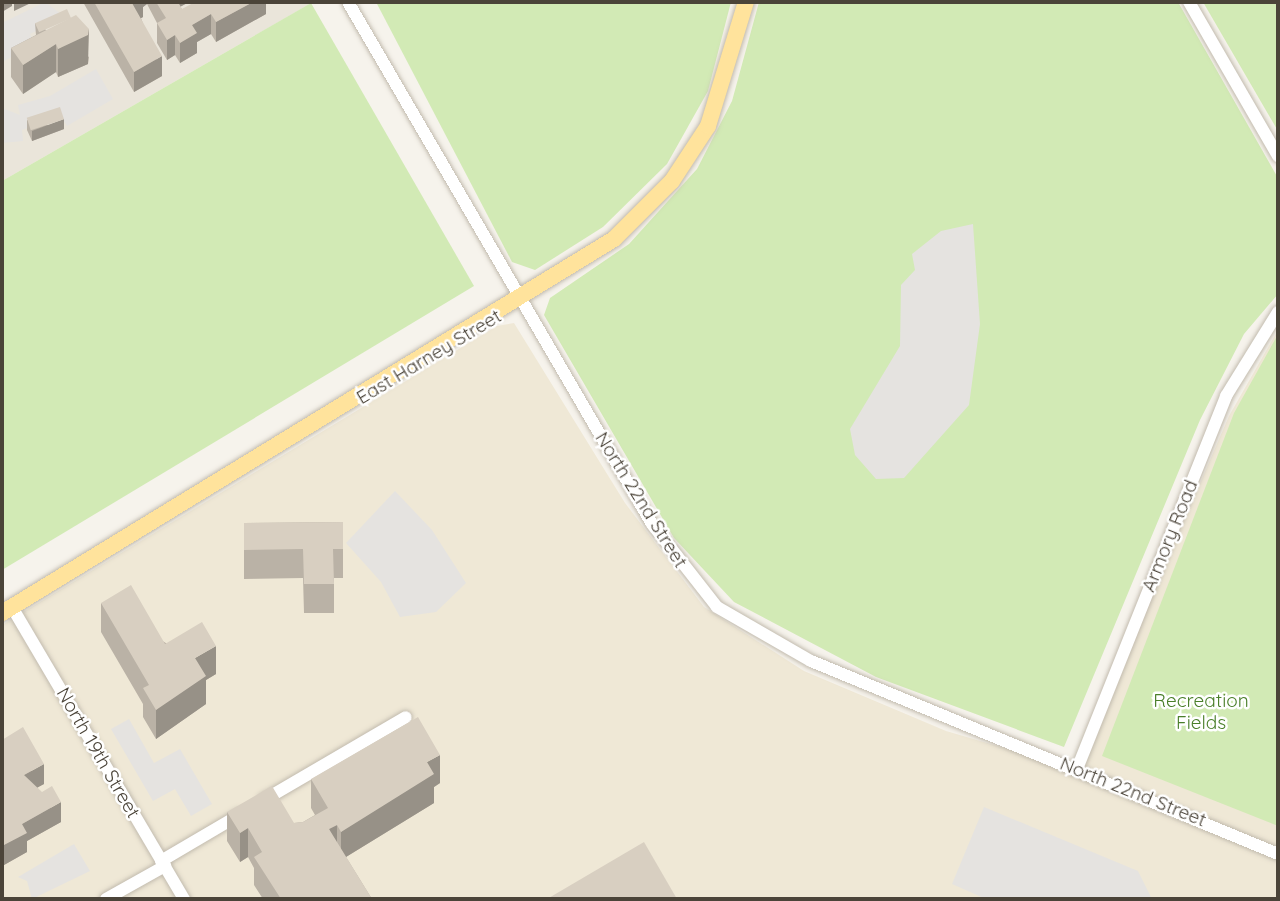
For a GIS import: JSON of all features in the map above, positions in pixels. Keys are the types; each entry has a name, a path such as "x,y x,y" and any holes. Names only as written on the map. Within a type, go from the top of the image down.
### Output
{"main road":[{"name":"East Harney Street","path":"7,610 520,302 614,239 672,181 722,94 746,2"}],"street":[{"name":"North 22nd Street","path":"348,2 520,302 671,554 717,607 789,651 1278,854"},
{"path":"1189,2 1278,156"},
{"name":"Armory Road","path":"1077,769 1226,396 1278,312"},
{"name":"North 19th Street","path":"7,610 184,899"},
{"path":"106,899 406,717"}],"shaded area":[{"path":"2,2 313,2 2,181"},
{"path":"45,2 65,17 30,34 35,45 4,61 2,23"},
{"path":"96,69 113,99 67,126 61,116 22,130 23,141 2,143 2,108 20,115 18,105 50,96"},
{"path":"973,224 980,324 969,405 904,478 876,479 855,455 850,429 900,346 901,285 915,270 912,254 941,231"},
{"path":"514,323 625,503 704,607 804,671 946,731 1077,769 1229,416 1278,330 1278,899 2,899 2,625 497,326"},
{"path":"395,491 432,530 466,583 436,612 400,617 381,582 346,543"},
{"path":"129,719 154,763 180,749 212,804 191,816 175,789 153,801 111,729"},
{"path":"984,807 1138,871 1152,899 986,899 952,884"},
{"path":"74,844 90,871 32,899 27,881 18,877"}],"green space":[{"path":"376,2 731,2 708,91 667,164 603,227 535,270 512,262"},
{"path":"759,2 1178,2 1278,178 1278,294 1244,334 1200,420 1064,747 876,677 734,602 674,538 544,315 550,298 629,244 697,169 732,101"},
{"path":"1203,2 1278,2 1278,131"},
{"path":"311,3 474,286 2,570 2,181"},
{"name":"Recreation Fields","path":"1277,336 1278,826 1102,756 1234,413"}],"building":[{"path":"94,2 135,2 132,3 162,56 134,72"},
{"path":"156,2 178,2 182,9 195,2 253,2 216,22 211,14 192,25 197,33 180,43 175,35 167,40 157,23 166,18"},
{"path":"67,9 71,18 39,32 35,23"},
{"path":"76,15 89,29 88,35 58,49 56,44 23,65 11,48"},
{"path":"60,107 64,119 31,130 27,118"},
{"path":"343,522 343,549 333,549 334,584 304,584 303,549 244,550 244,523"},
{"path":"131,585 165,644 202,622 216,646 195,658 206,676 156,710 143,688 149,685 101,603"},
{"path":"418,717 440,755 427,762 434,774 341,832 337,825 329,829 372,899 281,899 254,857 262,852 248,828 240,833 227,812 272,786 294,823 303,822 328,808 311,779"},
{"path":"23,727 44,764 24,775 42,792 52,786 61,802 22,824 27,833 4,845 2,740"},
{"path":"644,842 677,899 547,899"}]}
